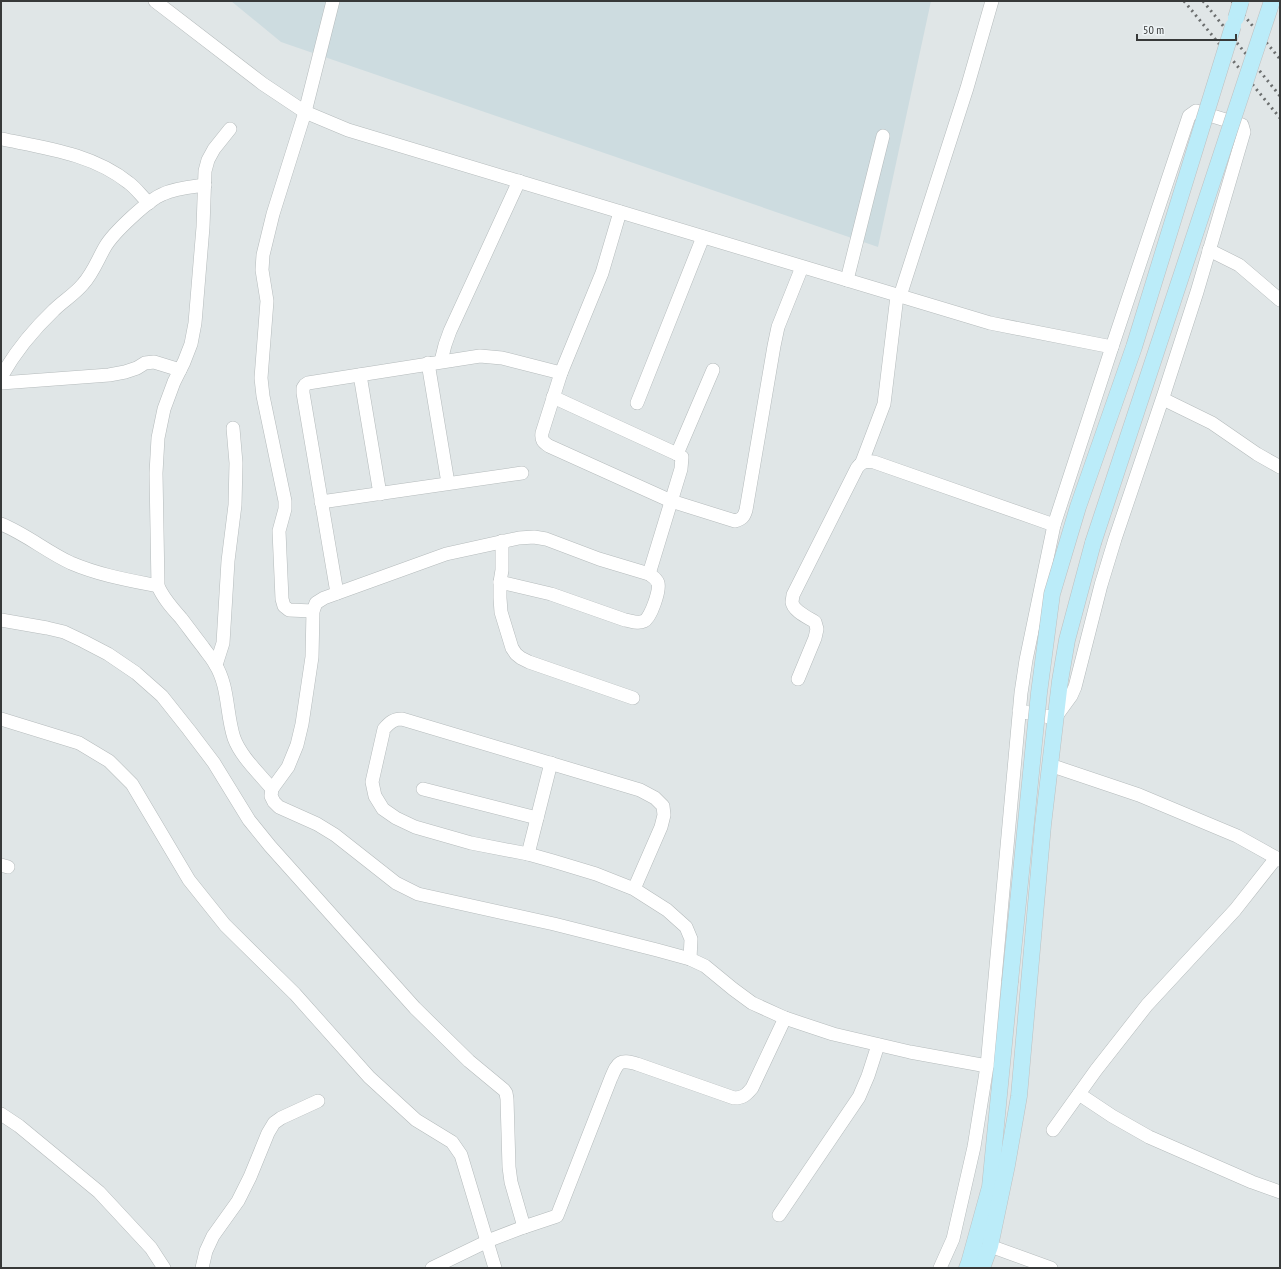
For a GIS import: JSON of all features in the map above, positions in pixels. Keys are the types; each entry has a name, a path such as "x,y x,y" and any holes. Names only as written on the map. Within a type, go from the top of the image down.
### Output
{"main road":[{"path":"967,1268 990,1187 1039,693 1052,594 1078,507 1134,347 1241,1"},
{"path":"982,1268 990,1246 1008,1165 1019,1096 1042,825 1055,718 1068,640 1093,543 1272,1"}],"street":[{"path":"155,1 263,84 305,112 348,130 990,323 1112,347"},
{"path":"313,610 289,610 284,606 282,599 279,530 285,508 285,502 263,396 261,378 267,302 262,270 263,255 273,214 305,112 332,1"},
{"path":"798,679 815,638 817,628 816,622 797,610 792,602 793,595 857,468 862,462 884,404 897,296 900,296 967,88 992,1"},
{"path":"940,1268 953,1239 974,1147 987,1066 1014,754 1021,693 1026,660 1054,525 1189,116 1196,111 1242,124 1244,132 1197,292 1163,399 1115,539 1101,586 1075,687 1071,696 1055,718 1019,711"},
{"path":"230,129 214,149 208,160 205,171 203,227 195,323 191,344 164,408 158,438 156,473 158,586 161,595 184,622 216,665 222,679 230,713 231,727 235,739 242,753 272,788"},
{"path":"847,280 883,136"},
{"path":"2,139 57,150 85,158 117,174 131,184 149,203"},
{"path":"441,361 450,331 519,182"},
{"path":"1,377 20,347 38,325 83,284 93,270 106,246 122,228 149,203 162,194 177,189 205,184"},
{"path":"620,212 602,273 561,373 542,433 542,438 544,443 549,446 671,501 735,521 744,517 778,327 802,266"},
{"path":"637,403 703,237"},
{"path":"1209,250 1239,264 1280,300"},
{"path":"337,593 321,502 303,388 304,385 308,383 441,361 488,356 502,358 561,373"},
{"path":"1,383 109,375 125,372 137,368 145,363 154,362 180,370"},
{"path":"428,364 448,484"},
{"path":"677,454 713,370"},
{"path":"360,375 380,494"},
{"path":"553,397 682,457 681,469 649,574"},
{"path":"1163,399 1212,423 1257,454 1280,467"},
{"path":"216,665 223,643 228,561 235,505 236,463 233,428"},
{"path":"862,462 874,462 1054,525"},
{"path":"321,502 522,473"},
{"path":"1,524 24,535 70,562 88,570 113,577 158,586"},
{"path":"500,582 551,594 625,620 638,623 646,621 658,590 658,584 654,577 649,574 599,559 546,539 534,537 502,541 446,554 324,598 316,603 313,610 312,657 302,724 297,745 288,767 272,788 271,796 274,802 279,807 317,824 335,835 396,883 418,894 554,924 690,959 705,966 752,1003 785,1018 833,1034 878,1045 987,1066"},
{"path":"502,541 502,570 500,582 501,612 512,648 516,654 529,662 633,698"},
{"path":"1,620 64,632 108,654 136,673 162,696 214,763 249,820 270,846 415,1008 469,1061 504,1090 507,1099 509,1168 522,1228"},
{"path":"1,719 79,743 109,761 132,784 189,880 225,926 295,994 369,1077 416,1120 452,1142 461,1155 489,1241 495,1268"},
{"path":"634,889 661,828 664,815 663,806 655,798 640,790 402,719 396,719 389,723 384,729 372,782 375,796 383,809 396,818 415,827 471,843 528,854 553,861 596,874 634,889 667,910 686,927 691,939 690,959"},
{"path":"528,854 551,763"},
{"path":"1050,765 1139,795 1236,836 1278,859 1235,910 1147,1005 1053,1130"},
{"path":"423,789 537,818"},
{"path":"432,1268 489,1241 557,1216 611,1078 616,1066 620,1062 626,1061 637,1064 734,1098 741,1098 752,1088 785,1018"},
{"path":"779,1215 859,1097 868,1076 878,1045"},
{"path":"1079,1094 1112,1116 1150,1137 1252,1182 1280,1192"},
{"path":"202,1268 206,1251 213,1236 238,1201 250,1177 268,1132 274,1123 281,1118 318,1101"},
{"path":"1,1114 19,1126 99,1192 152,1248 164,1268"},
{"path":"990,1246 1051,1268"}],"shaded area":[{"path":"231,1 931,1 878,247 281,42"}],"railway":[{"path":"1184,1 1280,118"},
{"path":"1203,1 1280,96"},
{"path":"1232,1 1280,59"}]}
